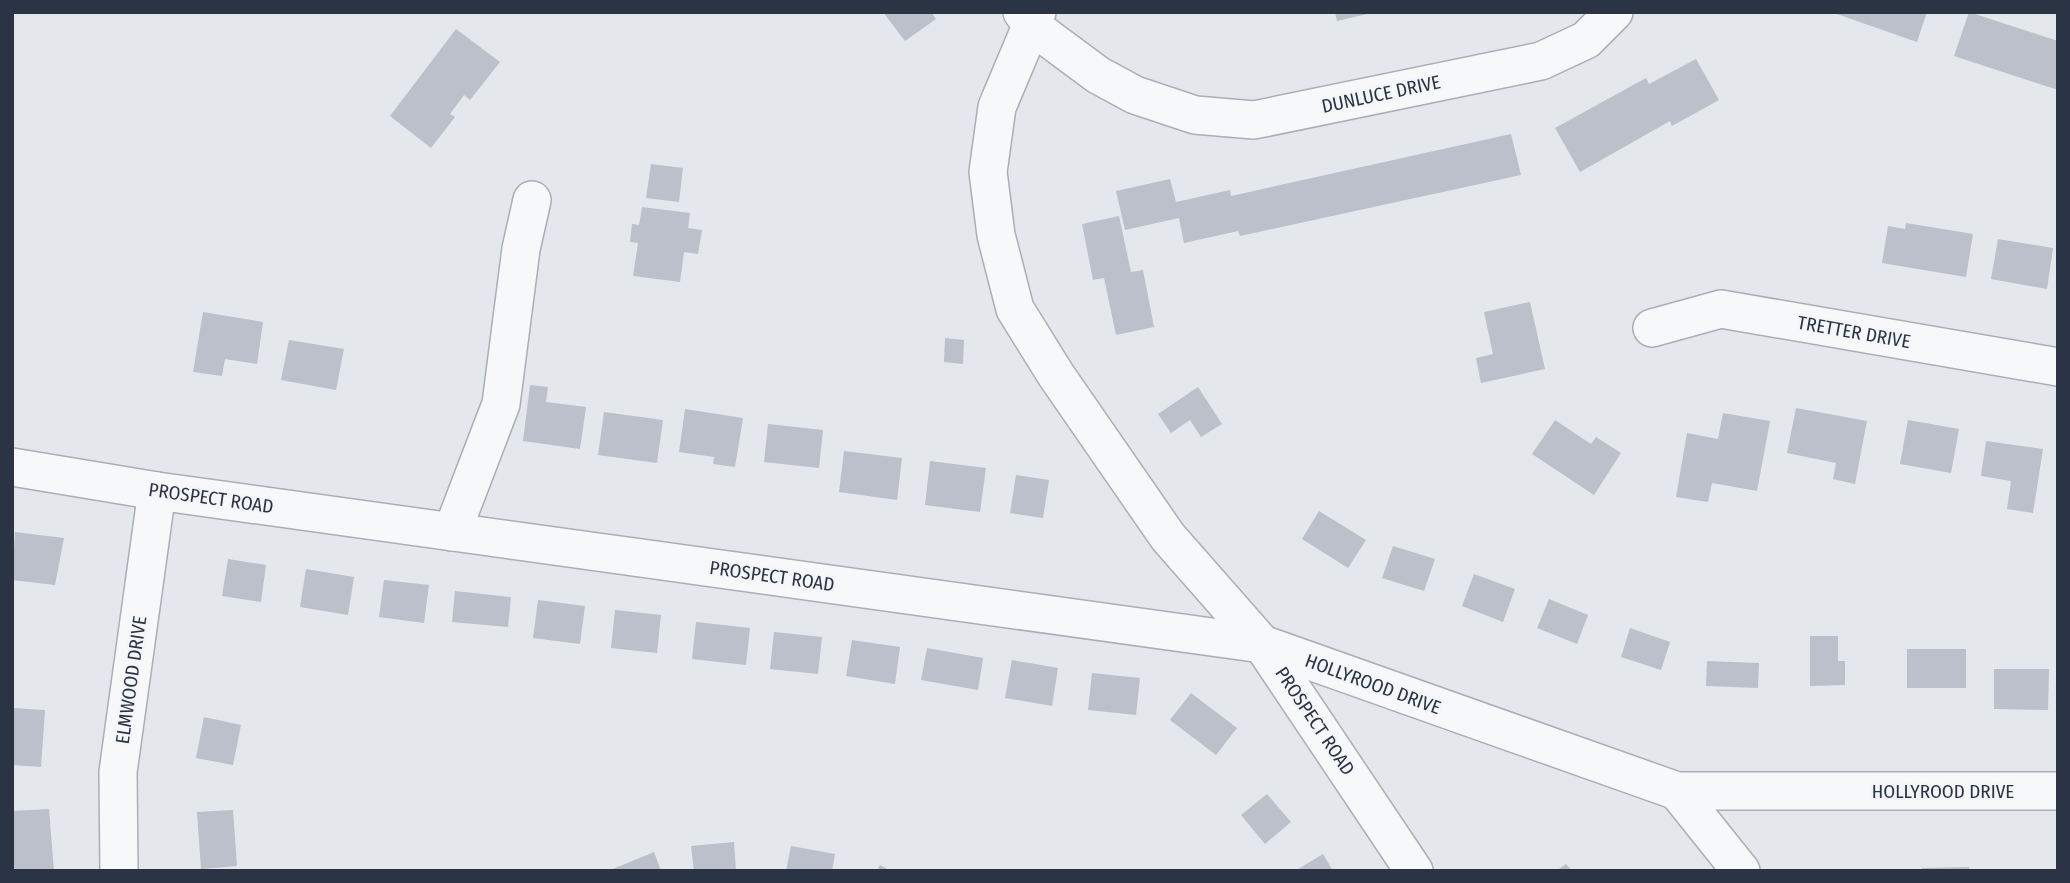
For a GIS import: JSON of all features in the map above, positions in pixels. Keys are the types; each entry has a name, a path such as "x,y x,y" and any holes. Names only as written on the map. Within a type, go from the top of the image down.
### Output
{"street":[{"name":"DUNLUCE DRIVE","path":"1030,17 1098,75 1135,95 1195,115 1254,120 1541,61 1586,40 1614,12"},
{"name":"HOLLYROOD DRIVE","path":"1030,17 997,107 988,172 996,235 1015,309 1056,375 1168,537 1262,644 1677,791 2058,791"},
{"path":"452,532 501,404 521,249 532,200"},
{"name":"TRETTER DRIVE","path":"1652,328 1721,309 2058,367"},
{"name":"PROSPECT ROAD","path":"12,467 157,491 1262,644 1414,871"},
{"name":"ELMWOOD DRIVE","path":"119,871 118,772 157,491"},
{"path":"1677,791 1741,871"}],"building":[{"path":"883,12 931,12 936,19 905,41"},
{"path":"1335,12 1372,12 1372,13 1337,21"},
{"path":"1831,12 1927,12 1917,42"},
{"path":"1969,12 2058,41 2058,90 1954,56"},
{"path":"456,29 500,62 470,100 464,95 450,114 455,117 431,148 390,116"},
{"path":"1696,59 1719,100 1672,126 1670,121 1580,172 1555,128 1646,78 1649,84"},
{"path":"1511,134 1521,175 1240,236 1238,231 1184,243 1179,218 1125,230 1116,191 1170,179 1176,202 1230,190 1231,196"},
{"path":"651,164 683,168 679,202 646,198"},
{"path":"642,207 690,213 688,228 702,230 698,254 684,252 680,282 633,276 638,243 630,242 632,224 639,225"},
{"path":"1119,216 1131,272 1143,270 1154,327 1116,335 1104,278 1093,280 1082,224"},
{"path":"1906,223 1973,234 1966,277 1882,263 1888,226 1905,229"},
{"path":"1998,239 2053,248 2047,289 1991,279"},
{"path":"1530,302 1545,369 1481,383 1476,358 1493,354 1484,312"},
{"path":"203,312 263,322 257,364 225,359 222,376 193,372"},
{"path":"945,338 964,340 963,364 944,362"},
{"path":"289,340 344,349 336,390 281,380"},
{"path":"530,385 548,387 546,402 586,407 580,449 523,441"},
{"path":"1198,387 1222,424 1201,437 1190,420 1171,433 1158,414"},
{"path":"1796,408 1867,421 1855,484 1833,479 1836,463 1787,453"},
{"path":"685,409 743,418 735,467 713,464 714,457 679,452"},
{"path":"604,412 663,420 657,463 598,455"},
{"path":"1723,413 1770,421 1757,491 1712,483 1708,502 1676,497 1687,433 1718,439"},
{"path":"1555,420 1591,444 1596,437 1621,453 1594,495 1532,454"},
{"path":"1908,420 1959,429 1951,473 1900,464"},
{"path":"768,424 823,430 819,468 764,462"},
{"path":"1986,441 2043,449 2033,513 2007,509 2011,481 1981,476"},
{"path":"844,451 902,458 897,500 839,492"},
{"path":"930,461 986,468 980,512 925,505"},
{"path":"1016,475 1049,480 1043,518 1010,513"},
{"path":"1319,511 1366,540 1348,568 1302,539"},
{"path":"15,532 64,538 55,585 12,580"},
{"path":"1393,546 1435,559 1424,591 1382,578"},
{"path":"228,559 266,565 261,602 222,596"},
{"path":"306,569 354,577 348,615 300,607"},
{"path":"1474,574 1515,589 1503,622 1462,606"},
{"path":"384,580 429,585 424,623 379,617"},
{"path":"455,591 511,597 508,627 452,622"},
{"path":"1549,599 1588,615 1577,644 1537,628"},
{"path":"538,600 585,606 580,644 533,638"},
{"path":"615,610 661,615 657,653 611,648"},
{"path":"696,622 750,628 746,665 692,659"},
{"path":"1630,628 1670,642 1661,670 1621,657"},
{"path":"774,632 822,637 818,674 770,669"},
{"path":"1810,636 1838,636 1838,661 1845,661 1845,685 1810,686"},
{"path":"852,640 900,647 895,684 846,676"},
{"path":"927,648 983,658 978,690 921,680"},
{"path":"1907,649 1966,649 1966,688 1907,688"},
{"path":"1012,660 1058,668 1052,706 1005,698"},
{"path":"1707,661 1759,663 1758,688 1706,686"},
{"path":"1994,669 2049,669 2048,710 1994,709"},
{"path":"1092,673 1140,678 1136,715 1088,710"},
{"path":"1191,693 1237,728 1216,755 1170,720"},
{"path":"12,708 45,710 41,767 12,765"},
{"path":"204,717 241,725 233,765 196,758"},
{"path":"1267,794 1291,822 1265,844 1241,815"},
{"path":"49,809 54,871 12,871 12,811"},
{"path":"233,810 237,866 201,869 197,812"},
{"path":"734,842 736,871 694,871 691,846"},
{"path":"791,846 835,854 832,871 786,871"},
{"path":"654,852 661,871 608,871"},
{"path":"1323,854 1333,871 1295,871"},
{"path":"1566,864 1572,871 1556,871"},
{"path":"880,865 891,871 877,871"},
{"path":"1969,867 1970,871 1922,871 1922,868"}]}
